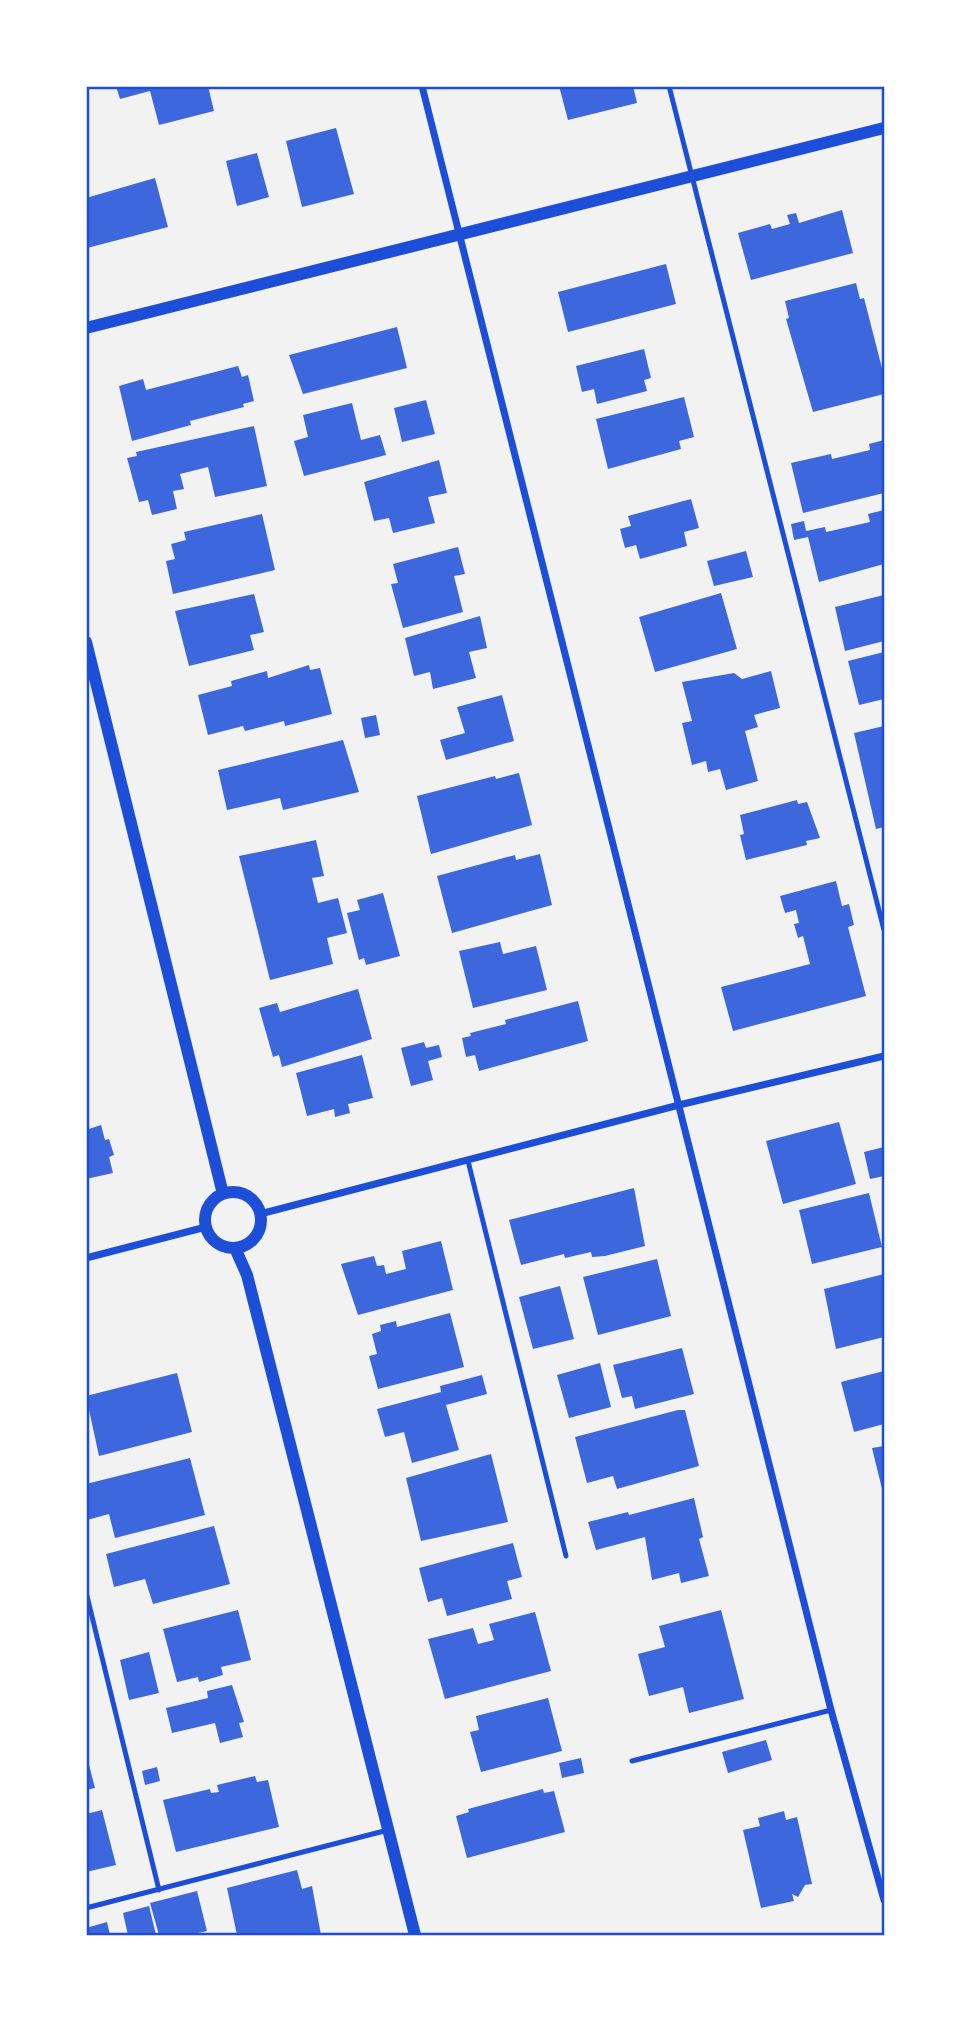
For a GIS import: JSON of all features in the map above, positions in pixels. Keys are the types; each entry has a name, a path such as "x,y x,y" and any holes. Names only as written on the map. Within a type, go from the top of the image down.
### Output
{"street":[{"path":"422,86 831,1710 884,1900"},
{"path":"86,328 884,128"},
{"path":"86,642 223,1194"},
{"path":"260,1214 680,1105 884,1056"},
{"path":"223,1194 242,1194 250,1198 260,1214 260,1224 252,1241 235,1248 219,1244 206,1227 209,1205 223,1194"},
{"path":"86,1258 206,1227"},
{"path":"235,1248 247,1275 415,1935"}],"lane":[{"path":"669,86 884,930"},
{"path":"468,1161 566,1556"},
{"path":"86,1592 159,1890"},
{"path":"632,1761 831,1710"},
{"path":"86,1908 388,1830"}],"building":[{"path":"116,86 208,86 214,111 159,125 150,91 120,99"},
{"path":"559,86 633,86 637,103 568,120"},
{"path":"336,128 354,194 302,207 286,141"},
{"path":"257,153 269,197 237,206 226,161"},
{"path":"155,178 168,227 87,248 86,198"},
{"path":"842,210 853,253 751,280 738,233 770,224 772,229 790,224 787,215 796,213 799,223"},
{"path":"666,264 676,304 568,332 558,292"},
{"path":"856,283 860,299 864,298 884,376 884,394 813,412 786,319 789,318 785,301"},
{"path":"397,327 407,368 303,394 289,355"},
{"path":"644,349 651,378 644,380 647,391 597,404 594,389 582,392 576,366"},
{"path":"238,366 242,377 248,375 254,401 243,404 244,407 190,421 191,425 132,441 119,386 143,379 146,390"},
{"path":"684,397 694,437 679,441 681,449 608,469 596,419"},
{"path":"426,400 435,434 402,442 394,408"},
{"path":"352,403 361,440 380,435 386,455 304,476 294,441 308,437 303,415"},
{"path":"254,426 267,486 215,497 208,467 180,474 184,489 173,491 177,509 152,515 148,500 139,502 127,458 137,456 136,452"},
{"path":"884,440 884,493 803,513 791,463 831,454 832,459 870,450 869,444"},
{"path":"439,460 447,493 428,497 435,523 393,533 389,518 374,521 364,482"},
{"path":"691,499 699,528 684,532 687,546 640,559 636,545 625,548 620,529 631,526 628,516"},
{"path":"884,510 884,564 819,582 808,537 794,540 791,524 804,521 806,531 825,527 826,532 870,522 868,514"},
{"path":"262,514 275,570 173,594 166,561 175,559 171,544 186,540 184,532"},
{"path":"458,547 465,574 454,576 463,612 403,628 391,584 398,583 393,564"},
{"path":"746,551 753,577 714,586 707,561"},
{"path":"721,593 737,649 655,672 639,617"},
{"path":"254,594 264,632 250,635 254,650 189,666 175,611"},
{"path":"884,595 884,641 845,651 835,607"},
{"path":"480,616 487,648 469,652 476,678 433,689 430,672 414,676 405,638"},
{"path":"884,652 884,699 859,705 848,661"},
{"path":"309,665 310,670 320,668 332,714 285,726 284,721 245,731 243,726 208,735 198,695 232,686 231,681 267,671 268,678"},
{"path":"771,671 780,708 754,715 758,727 745,731 758,781 726,790 720,769 708,772 706,761 692,765 682,723 692,721 682,682 734,673 742,679"},
{"path":"502,695 514,741 446,760 440,740 465,733 457,707"},
{"path":"376,715 380,735 365,738 361,718"},
{"path":"884,726 884,827 876,829 854,733"},
{"path":"343,740 359,792 283,810 280,798 227,810 218,770"},
{"path":"519,773 532,825 431,854 417,796 495,776 496,779"},
{"path":"797,800 798,804 807,802 820,838 806,841 807,845 746,860 740,835 744,834 740,815"},
{"path":"316,840 324,876 312,878 318,903 338,898 347,933 327,938 333,964 270,980 239,856"},
{"path":"540,854 552,905 452,933 437,876 515,855 516,860"},
{"path":"836,881 842,906 849,904 854,925 848,927 866,996 733,1031 721,987 810,964 803,936 798,938 794,924 799,923 796,910 785,913 780,896"},
{"path":"383,893 400,956 366,965 364,958 359,960 347,913 360,910 357,900"},
{"path":"500,942 503,954 536,946 547,990 473,1008 459,951"},
{"path":"358,989 372,1039 282,1067 279,1055 273,1057 259,1008 277,1003 280,1012"},
{"path":"578,1001 588,1041 479,1071 475,1055 466,1057 462,1038 471,1036 470,1033 506,1024 505,1020"},
{"path":"424,1042 426,1048 439,1045 442,1057 428,1061 433,1080 411,1086 401,1048"},
{"path":"362,1055 373,1098 348,1104 350,1113 335,1117 334,1109 307,1116 296,1073"},
{"path":"839,1122 856,1184 783,1204 766,1141"},
{"path":"101,1125 105,1140 109,1139 114,1155 109,1157 113,1173 86,1179 86,1130"},
{"path":"884,1147 884,1176 870,1179 864,1152"},
{"path":"634,1188 645,1246 605,1256 592,1257 591,1252 565,1258 564,1254 521,1265 509,1220"},
{"path":"869,1193 882,1247 812,1264 799,1210"},
{"path":"441,1241 453,1290 358,1315 341,1264 374,1256 377,1266 384,1265 386,1274 406,1269 402,1251"},
{"path":"657,1259 671,1316 598,1335 583,1277"},
{"path":"884,1274 884,1337 836,1349 824,1289"},
{"path":"560,1286 574,1339 533,1349 519,1297"},
{"path":"450,1313 464,1367 378,1389 369,1356 377,1354 372,1334 381,1331 380,1325 396,1321 397,1327"},
{"path":"682,1348 694,1394 635,1409 632,1396 622,1398 613,1365"},
{"path":"600,1363 611,1407 569,1418 557,1375"},
{"path":"884,1371 884,1424 854,1432 841,1382"},
{"path":"177,1373 192,1432 99,1456 86,1396"},
{"path":"482,1375 487,1394 446,1405 459,1450 412,1463 404,1432 385,1437 377,1409 441,1392 440,1386"},
{"path":"685,1410 699,1466 617,1489 613,1476 587,1483 575,1437"},
{"path":"884,1446 884,1493 883,1493 872,1448"},
{"path":"491,1454 508,1522 421,1541 406,1478"},
{"path":"190,1458 205,1515 115,1538 109,1514 87,1520 86,1484"},
{"path":"694,1498 703,1537 699,1539 709,1576 681,1583 679,1573 652,1580 645,1537 596,1550 588,1522 628,1512 629,1515"},
{"path":"214,1526 230,1584 153,1604 145,1579 114,1587 106,1554"},
{"path":"513,1543 522,1577 507,1581 512,1599 447,1616 442,1598 428,1602 419,1568"},
{"path":"238,1610 251,1660 221,1667 223,1675 199,1682 198,1677 177,1682 163,1629"},
{"path":"721,1610 744,1699 689,1713 683,1687 649,1696 638,1654 665,1647 659,1626"},
{"path":"535,1612 551,1671 445,1699 428,1639 473,1628 478,1644 494,1640 489,1624"},
{"path":"149,1652 159,1693 129,1700 120,1660"},
{"path":"232,1685 244,1722 239,1723 243,1737 220,1743 215,1723 172,1733 166,1708 208,1698 207,1691"},
{"path":"548,1698 562,1751 481,1772 470,1732 479,1730 476,1716"},
{"path":"766,1740 772,1760 728,1773 722,1752"},
{"path":"86,1753 95,1788 86,1790"},
{"path":"581,1758 584,1773 562,1778 559,1763"},
{"path":"157,1767 160,1781 145,1785 142,1771"},
{"path":"255,1776 257,1782 268,1780 279,1827 176,1852 163,1800 210,1789 211,1793 219,1792 217,1785"},
{"path":"543,1789 544,1793 554,1791 565,1832 467,1858 456,1816 469,1812 468,1809"},
{"path":"102,1810 116,1865 86,1872 86,1814"},
{"path":"784,1811 786,1820 797,1817 812,1884 805,1885 798,1897 792,1894 794,1901 761,1908 743,1830 760,1826 758,1818"},
{"path":"297,1870 302,1889 312,1886 321,1935 237,1935 227,1888"},
{"path":"197,1891 207,1931 189,1935 159,1935 150,1903"},
{"path":"149,1906 156,1935 128,1935 123,1913"},
{"path":"107,1922 110,1935 86,1935 86,1928"}]}
